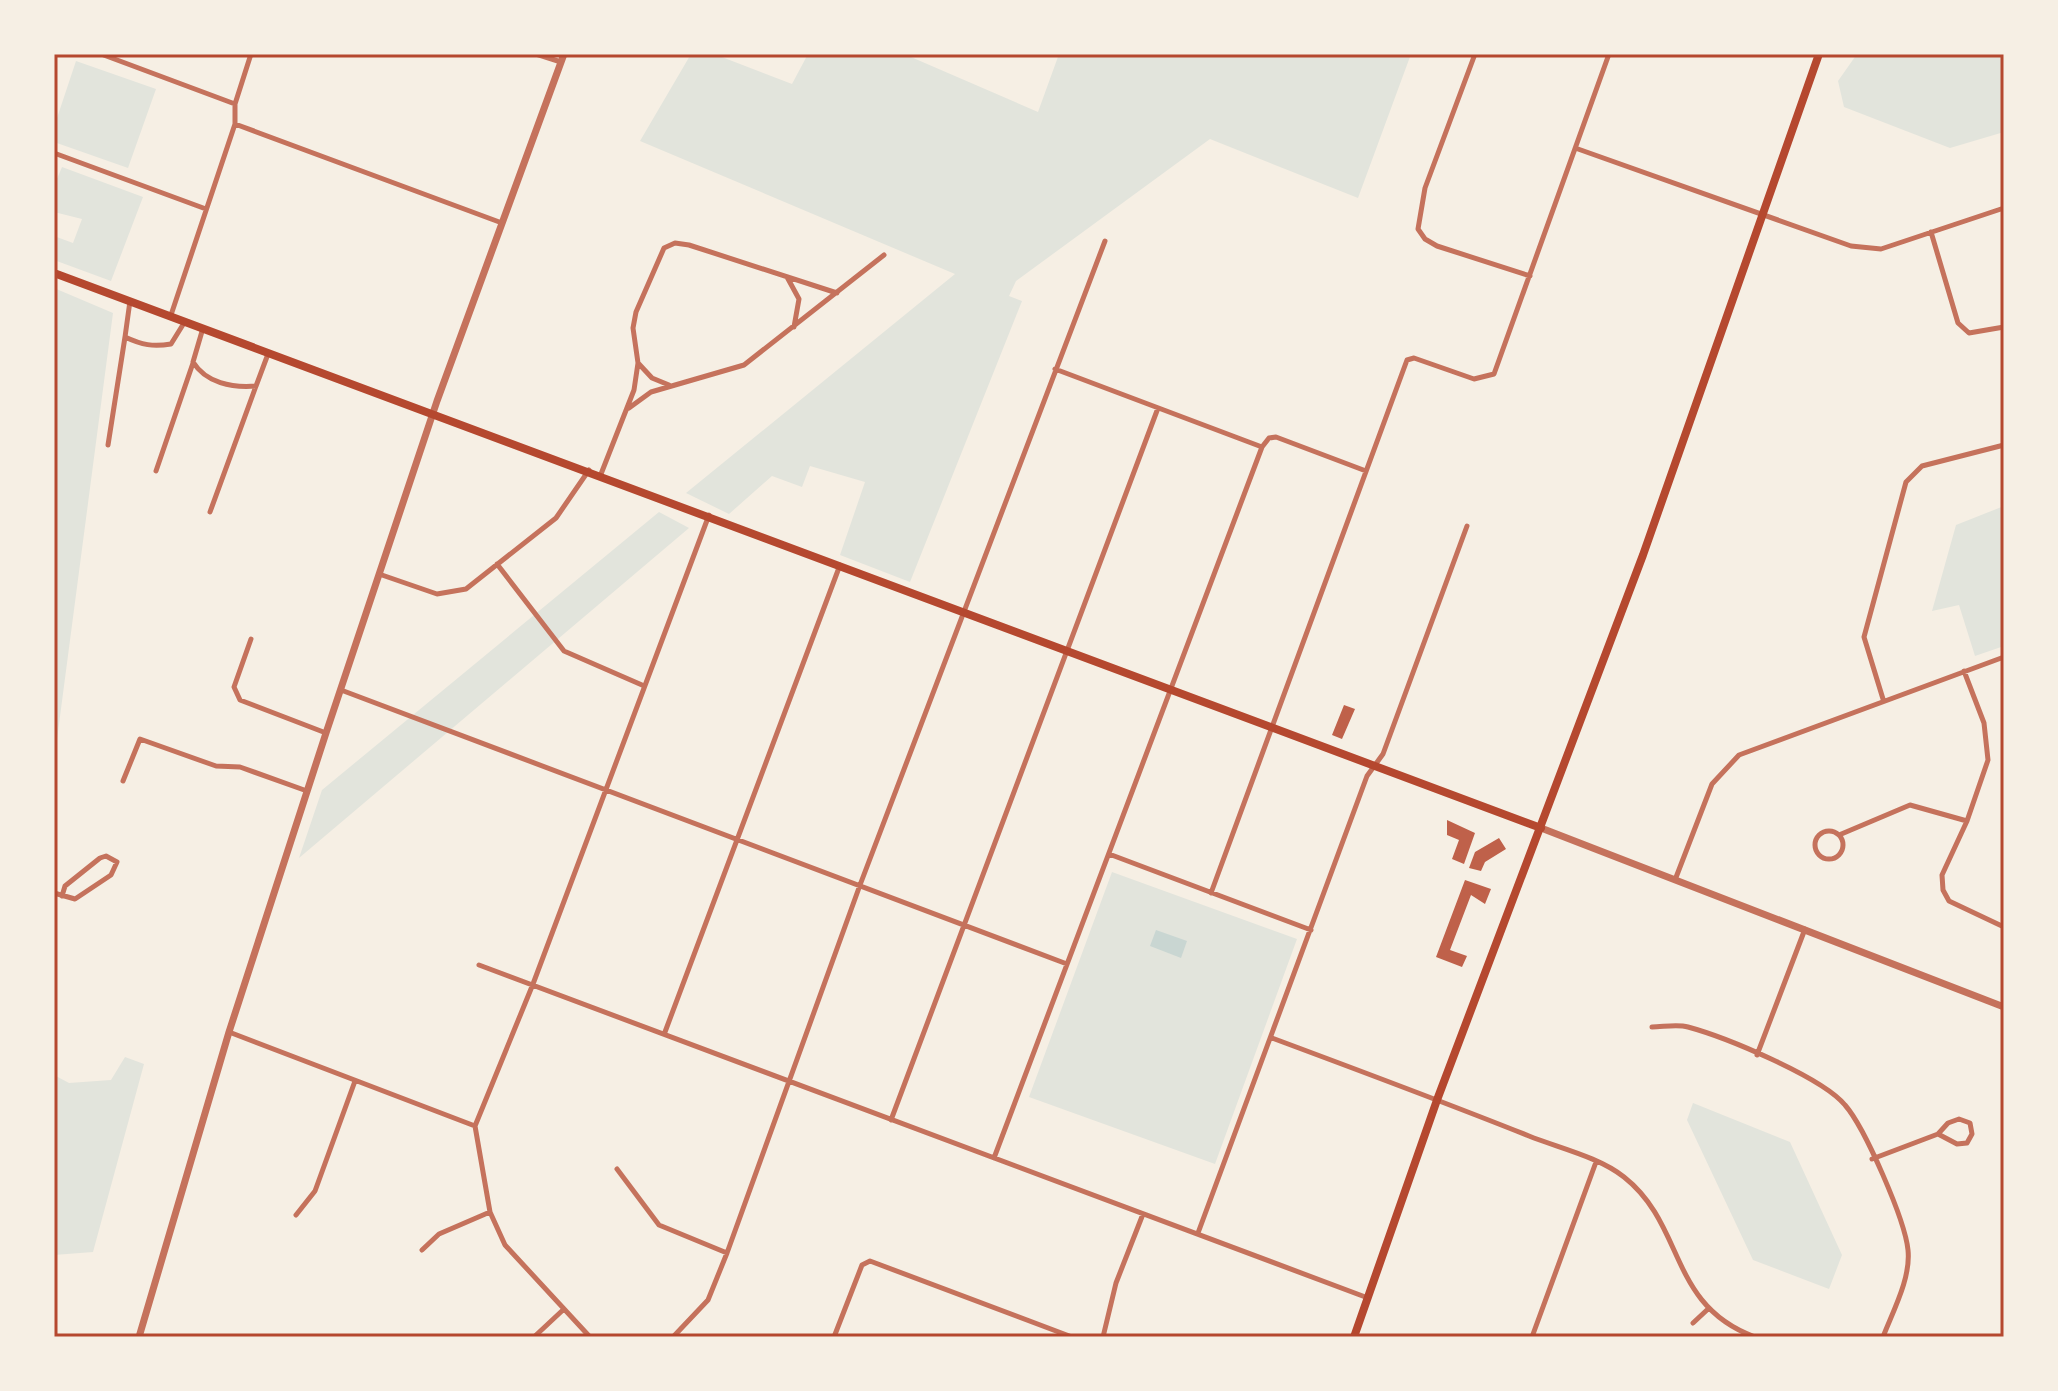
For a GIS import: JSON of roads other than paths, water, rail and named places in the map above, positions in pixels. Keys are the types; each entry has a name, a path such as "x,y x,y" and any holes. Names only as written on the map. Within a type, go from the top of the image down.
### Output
{"main road":[{"path":"1354,1337 1437,1100 1643,555 1760,212 1819,54"},
{"path":"54,273 601,474 1541,828"}],"street":[{"path":"101,54 235,104"},
{"path":"171,315 235,124 235,104 251,54"},
{"path":"139,1337 229,1032 326,733 433,412 562,58 536,54"},
{"path":"1475,54 1425,188 1418,229 1425,239 1437,246 1530,276"},
{"path":"1211,893 1407,360 1425,361 1474,379 1494,374 1578,149 1609,54"},
{"path":"235,124 503,223"},
{"path":"1578,149 1851,246 1881,249 2004,208"},
{"path":"54,153 206,209"},
{"path":"1931,232 1958,323 1969,333 2004,327"},
{"path":"673,1337 708,1300 727,1253 860,885 1105,241"},
{"path":"601,474 629,409 638,363 633,328 636,312 664,248 675,243 689,245 837,293"},
{"path":"629,409 651,392 744,365 884,255"},
{"path":"786,276 799,299 794,327"},
{"path":"108,445 130,300"},
{"path":"125,337 150,347 171,344 186,320"},
{"path":"156,471 204,327"},
{"path":"210,512 269,351"},
{"path":"193,362 201,375 227,385 256,386"},
{"path":"638,363 652,378 672,386"},
{"path":"1055,369 1262,447"},
{"path":"891,1120 1158,408"},
{"path":"994,1158 1262,447 1269,438 1276,437 1366,471"},
{"path":"1883,699 1864,637 1906,482 1922,466 2004,445"},
{"path":"379,574 437,594 466,589 556,518 589,470"},
{"path":"590,1337 505,1245 490,1212 475,1126 533,984 642,685 709,515"},
{"path":"1198,1233 1367,776 1383,754 1467,526"},
{"path":"497,564 564,651 642,685"},
{"path":"665,1032 840,565"},
{"path":"251,639 234,687 240,700 326,733"},
{"path":"1675,880 1712,784 1739,755 1883,699 2004,657"},
{"path":"1964,671 1984,723 1989,747 1967,821 1942,875 1943,890 1949,902 2004,927"},
{"path":"341,690 1067,964"},
{"path":"123,781 140,739 216,766 240,767 307,791"},
{"path":"1839,835 1843,844 1841,853 1829,859 1820,856 1816,848 1819,836 1827,831 1839,835 1910,805 1967,821"},
{"path":"1541,828 2004,1007"},
{"path":"1109,854 1311,930"},
{"path":"54,893 62,896 75,899 111,875 117,862 106,856 100,858 65,886 62,896"},
{"path":"1757,1055 1806,929"},
{"path":"479,965 665,1032 1368,1298"},
{"path":"1652,1027 1686,1027 1757,1055 1807,1076 1846,1106 1897,1204 1908,1251 1905,1273 1883,1337"},
{"path":"229,1032 475,1126"},
{"path":"1272,1038 1596,1162 1621,1175 1653,1207 1692,1289 1708,1309 1731,1328 1755,1337"},
{"path":"296,1215 315,1191 355,1081"},
{"path":"1872,1159 1938,1134 1948,1123 1959,1119 1970,1123 1972,1134 1967,1143 1957,1144 1938,1134"},
{"path":"1532,1337 1596,1162"},
{"path":"617,1169 659,1225 727,1253"},
{"path":"422,1250 439,1234 490,1212"},
{"path":"1103,1337 1116,1283 1143,1214"},
{"path":"834,1337 862,1265 870,1261 1072,1337"},
{"path":"534,1337 564,1309"},
{"path":"1693,1323 1708,1309"}]}
